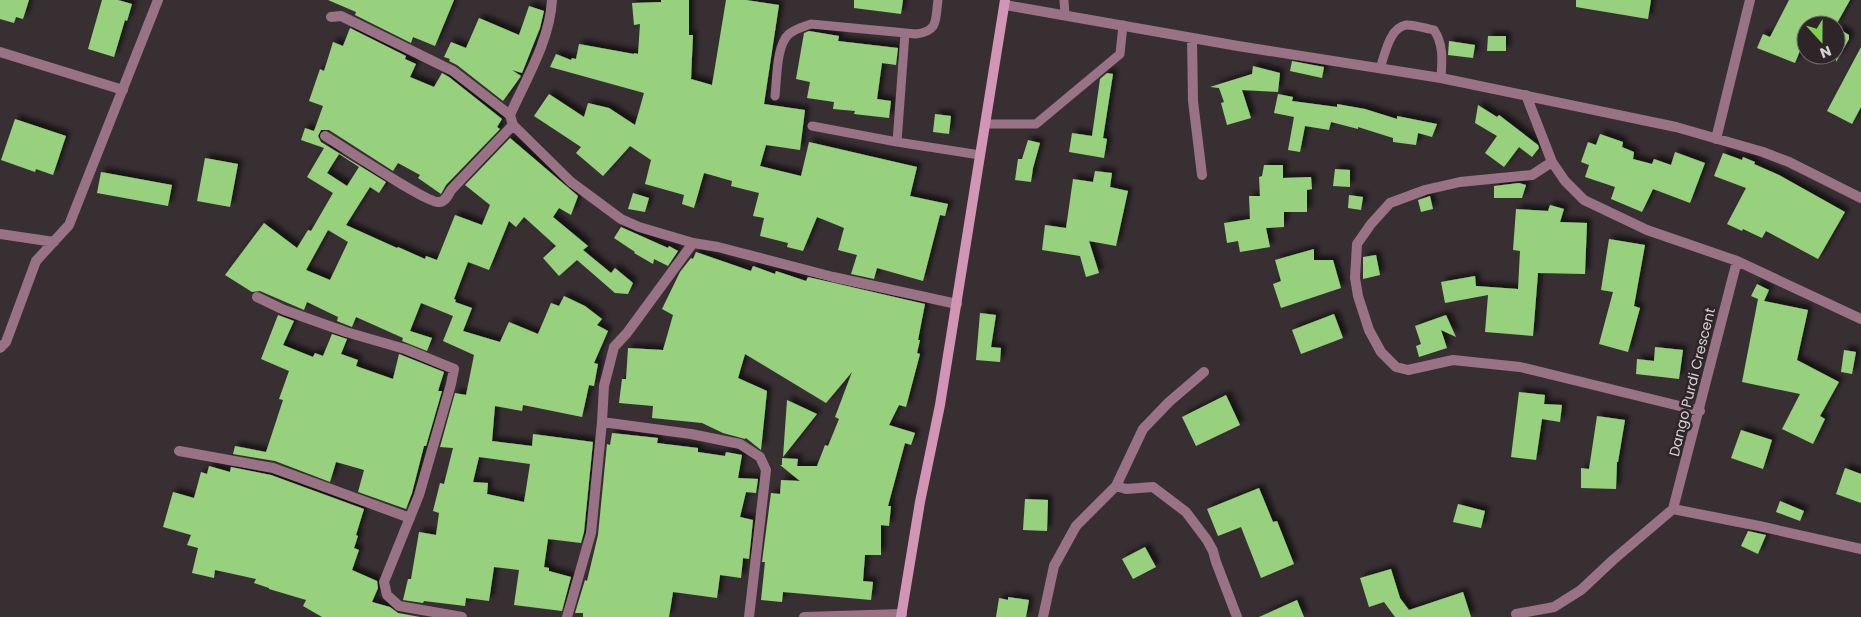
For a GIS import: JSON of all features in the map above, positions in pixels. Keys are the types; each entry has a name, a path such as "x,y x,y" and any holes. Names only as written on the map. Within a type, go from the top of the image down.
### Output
{"street":[{"path":"0,348 6,342 36,261 68,225 158,0"},
{"path":"325,136 428,199 438,202 444,200 512,120 541,50 552,8 552,0"},
{"path":"1716,139 1750,0"},
{"path":"804,617 901,616 956,304 1005,2 1123,26 1441,78 1676,127 1763,152 1789,162 1861,198"},
{"path":"331,17 341,16 453,71 512,120 571,182 620,219 639,227 692,243 718,247 833,277 956,304"},
{"path":"1192,38 1192,101 1202,175"},
{"path":"0,52 123,90"},
{"path":"1526,95 1552,162 1565,181 1584,200 1647,230 1737,261 1861,319"},
{"path":"1552,162 1532,175 1460,182 1425,190 1390,203 1371,224 1357,244 1355,278 1358,296 1369,330 1381,352 1396,367 1408,370 1453,360 1512,366 1700,411"},
{"path":"0,234 54,242"},
{"path":"567,617 590,533 604,386 614,347 627,333 692,243"},
{"name":"Dango Purdi Crescent","path":"1674,510 1737,261"},
{"path":"257,297 284,310 346,332 405,349 454,369 419,494 384,582 387,596 399,606 462,617"},
{"path":"1043,617 1054,566 1062,547 1076,526 1116,486 1143,429 1169,402 1204,372"},
{"path":"602,422 691,434 740,444 760,457 766,470 749,617"},
{"path":"179,451 273,468 410,518"},
{"path":"1116,486 1126,489 1153,487 1186,512 1208,540 1237,617"},
{"path":"1516,614 1554,607 1581,590 1613,560 1674,510 1759,526 1861,549"}],"lane":[{"path":"775,96 781,44 788,34 810,24 916,34 931,30 935,24 938,0"},
{"path":"1064,0 1065,15"},
{"path":"1380,68 1393,34 1407,25 1434,30 1440,38 1442,50 1441,78"},
{"path":"985,124 1036,124 1120,54 1123,26"},
{"path":"897,142 905,33"},
{"path":"812,126 980,155"}],"building":[{"path":"0,0 29,0 23,19 16,17 14,23 0,19"},
{"path":"102,0 118,0 132,4 114,57 88,49"},
{"path":"328,0 454,0 435,46 413,37 411,43 355,15 356,12"},
{"path":"661,0 689,0 689,35 693,35 691,79 712,85 726,0 746,0 779,5 764,104 805,110 800,150 766,145 760,166 801,176 809,142 917,167 910,196 948,204 945,216 940,215 923,281 877,268 874,279 851,274 857,255 838,250 844,228 817,217 803,251 787,247 788,243 760,236 764,218 753,216 759,193 731,186 732,181 704,173 694,208 682,204 684,195 645,184 651,160 630,146 603,176 576,153 581,147 534,116 549,94 584,117 588,103 609,108 635,125 644,93 550,67 556,54 571,60 572,58 576,59 579,44 638,54 640,24 634,25 632,3 661,2"},
{"path":"854,0 903,0 901,14 854,8"},
{"path":"1576,0 1651,0 1648,19 1576,7"},
{"path":"1789,0 1850,0 1842,15 1796,15 1795,63 1757,48 1763,34 1770,37"},
{"path":"529,6 544,11 540,28 522,73 512,70 521,76 503,101 457,65 449,61 450,59 444,57 451,42 466,48 479,18 519,35"},
{"path":"350,28 406,56 405,59 416,64 410,77 434,87 442,73 502,119 497,127 500,129 446,185 441,194 418,178 420,175 398,163 393,171 329,130 321,130 318,136 321,142 386,182 379,193 370,187 346,225 425,259 426,256 437,260 455,215 482,225 490,205 465,185 510,138 578,196 571,215 559,208 553,217 588,246 583,250 611,273 615,268 633,283 628,294 615,293 577,260 559,276 543,258 556,246 524,217 516,227 509,221 489,270 468,262 454,299 456,300 455,302 472,308 463,331 500,342 509,322 538,334 551,303 559,306 564,296 585,306 602,319 597,325 608,331 594,363 598,364 594,386 589,385 582,417 523,405 522,411 495,406 492,441 532,446 533,434 593,442 584,532 581,543 548,539 544,567 549,568 549,571 571,577 562,611 514,605 519,570 494,567 489,601 466,598 465,606 403,600 408,579 411,579 419,532 436,535 439,513 433,511 440,483 444,484 453,448 440,447 455,393 466,395 474,355 443,341 453,316 421,303 410,331 432,338 427,351 402,341 403,338 356,317 352,327 337,321 338,317 307,302 304,310 260,291 252,292 225,275 264,223 297,248 308,230 311,231 333,193 307,177 324,148 301,140 305,128 314,131 323,106 309,101 320,69 324,71 333,42 343,46","holes":["339,154 359,167 347,186 327,173","328,230 348,242 330,280 306,270","479,457 530,464 524,502 487,494 488,483 473,482"]},
{"path":"809,31 839,36 838,41 898,48 896,65 882,63 877,99 891,101 889,118 854,114 855,111 833,109 834,102 807,98 810,82 796,79 804,33"},
{"path":"1846,33 1849,35 1846,44"},
{"path":"1488,36 1506,36 1506,51 1487,51"},
{"path":"1449,41 1475,45 1473,58 1448,55"},
{"path":"1861,47 1861,107 1852,124 1827,111"},
{"path":"1292,61 1324,67 1322,78 1290,71"},
{"path":"1253,66 1280,73 1278,92 1242,90 1251,118 1227,125 1221,103 1224,102 1219,88 1210,87 1252,74"},
{"path":"1107,73 1113,74 1103,138 1107,139 1104,158 1069,152 1072,133 1092,136 1100,79"},
{"path":"1278,94 1293,97 1292,101 1337,107 1337,104 1365,109 1397,119 1397,116 1437,124 1432,137 1418,133 1416,145 1393,142 1393,138 1358,127 1358,129 1331,122 1329,130 1305,126 1300,152 1288,150 1294,117 1274,113"},
{"path":"1478,105 1497,117 1499,115 1538,145 1539,148 1532,157 1519,147 1504,167 1485,153 1497,136 1475,123"},
{"path":"935,114 951,116 949,134 933,132"},
{"path":"15,119 66,136 53,175 36,169 35,172 1,160"},
{"path":"1600,134 1623,142 1622,147 1634,152 1633,159 1652,164 1654,159 1671,165 1675,152 1705,163 1690,203 1653,189 1642,212 1611,199 1615,187 1585,177 1589,165 1581,162 1588,142 1596,145"},
{"path":"1028,140 1040,143 1031,182 1015,180 1018,159 1022,159"},
{"path":"1723,153 1742,160 1743,157 1755,162 1754,164 1779,175 1845,212 1818,259 1766,231 1762,238 1727,224 1746,188 1714,176"},
{"path":"205,158 238,164 230,207 197,201"},
{"path":"1264,165 1283,165 1283,178 1311,177 1312,189 1307,190 1307,212 1284,212 1284,227 1266,228 1270,247 1240,252 1238,241 1227,243 1224,223 1250,219 1249,196 1260,196 1259,177 1262,176"},
{"path":"1335,169 1350,170 1350,187 1333,186"},
{"path":"1095,171 1112,173 1110,187 1128,191 1116,246 1089,241 1099,273 1086,277 1080,256 1042,250 1045,225 1066,228 1073,179 1093,182"},
{"path":"101,172 172,185 168,206 97,193"},
{"path":"1519,183 1526,185 1522,198 1494,198 1494,186"},
{"path":"633,193 649,198 645,212 628,209"},
{"path":"1349,195 1363,197 1361,210 1348,208"},
{"path":"1430,196 1433,209 1421,212 1418,200"},
{"path":"1550,205 1564,209 1560,222 1587,223 1585,274 1538,273 1533,336 1485,332 1488,295 1445,303 1441,282 1475,276 1476,286 1518,289 1520,251 1513,250 1516,209 1548,211"},
{"path":"621,227 678,251 668,266 654,259 653,264 614,238"},
{"path":"1609,239 1645,245 1634,306 1640,308 1628,352 1599,344 1613,292 1601,290"},
{"path":"1314,249 1314,260 1333,260 1341,288 1281,308 1273,284 1281,281 1275,260"},
{"path":"696,252 751,271 753,266 775,274 776,271 806,281 808,277 925,304 918,340 920,340 917,353 920,354 906,407 899,405 889,425 915,433 911,445 905,443 888,506 891,506 889,526 881,525 881,555 865,555 863,581 873,582 871,600 783,592 782,602 761,600 765,562 762,562 771,493 780,494 781,480 800,481 780,465 782,465 782,458 798,459 797,466 817,466 825,445 828,446 839,419 835,417 852,372 826,403 745,354 738,378 767,391 761,450 746,438 723,433 702,423 652,418 653,406 619,403 622,379 626,379 628,348 663,350 673,315 662,309 680,272 691,258 693,259"},
{"path":"1376,255 1380,275 1363,279 1363,257"},
{"path":"1757,284 1769,290 1764,301 1808,310 1797,360 1839,382 1820,416 1825,419 1813,444 1782,429 1800,394 1742,382 1758,299 1751,296"},
{"path":"980,313 996,315 991,347 1001,348 1000,362 976,360"},
{"path":"1334,314 1343,338 1301,354 1292,330"},
{"path":"278,315 294,321 283,345 313,357 315,353 323,356 332,334 347,339 341,354 358,360 356,366 393,379 399,354 444,372 438,391 442,391 406,509 358,492 364,470 336,462 330,482 275,461 233,454 235,446 266,452 283,400 279,399 289,371 261,359"},
{"path":"1446,315 1456,337 1441,330 1447,348 1419,357 1416,346 1421,344 1415,326"},
{"path":"1655,347 1683,350 1679,379 1636,374 1637,359 1654,361"},
{"path":"1844,350 1856,352 1852,374 1841,372"},
{"path":"1519,392 1545,395 1544,404 1562,405 1560,422 1542,419 1536,460 1511,457"},
{"path":"1226,395 1240,425 1196,446 1182,417"},
{"path":"787,400 817,414 783,457"},
{"path":"1597,416 1625,420 1617,462 1616,489 1581,488 1581,468 1589,469"},
{"path":"1741,430 1772,440 1763,469 1731,458"},
{"path":"612,433 658,438 657,443 698,448 698,452 725,456 726,452 742,455 738,478 758,479 756,493 746,492 740,517 753,520 749,559 743,558 741,578 720,575 717,598 673,592 669,617 583,617 583,613 575,613 585,580 587,581 598,535 607,444 610,445"},
{"path":"209,466 230,472 231,467 271,475 364,509 354,548 359,550 352,570 377,581 378,588 372,602 390,607 398,613 420,617 322,617 303,606 306,600 254,583 256,579 215,570 214,578 192,573 198,548 187,545 191,535 163,527 173,492 194,498 201,472 207,474"},
{"path":"1845,468 1861,474 1861,503 1836,494"},
{"path":"1259,488 1273,522 1277,521 1294,564 1261,578 1241,527 1218,536 1207,509"},
{"path":"1025,499 1048,500 1047,531 1023,530"},
{"path":"1780,501 1804,511 1800,521 1776,512"},
{"path":"1458,504 1485,511 1481,528 1453,522"},
{"path":"1748,531 1766,535 1758,554 1741,546"},
{"path":"1145,547 1156,567 1133,579 1122,559"},
{"path":"1391,569 1400,598 1409,610 1463,592 1471,617 1395,617 1384,602 1369,607 1360,578"},
{"path":"1008,597 1029,600 1026,617 996,617 999,598 1008,600"},
{"path":"1297,600 1304,617 1259,617"}]}
